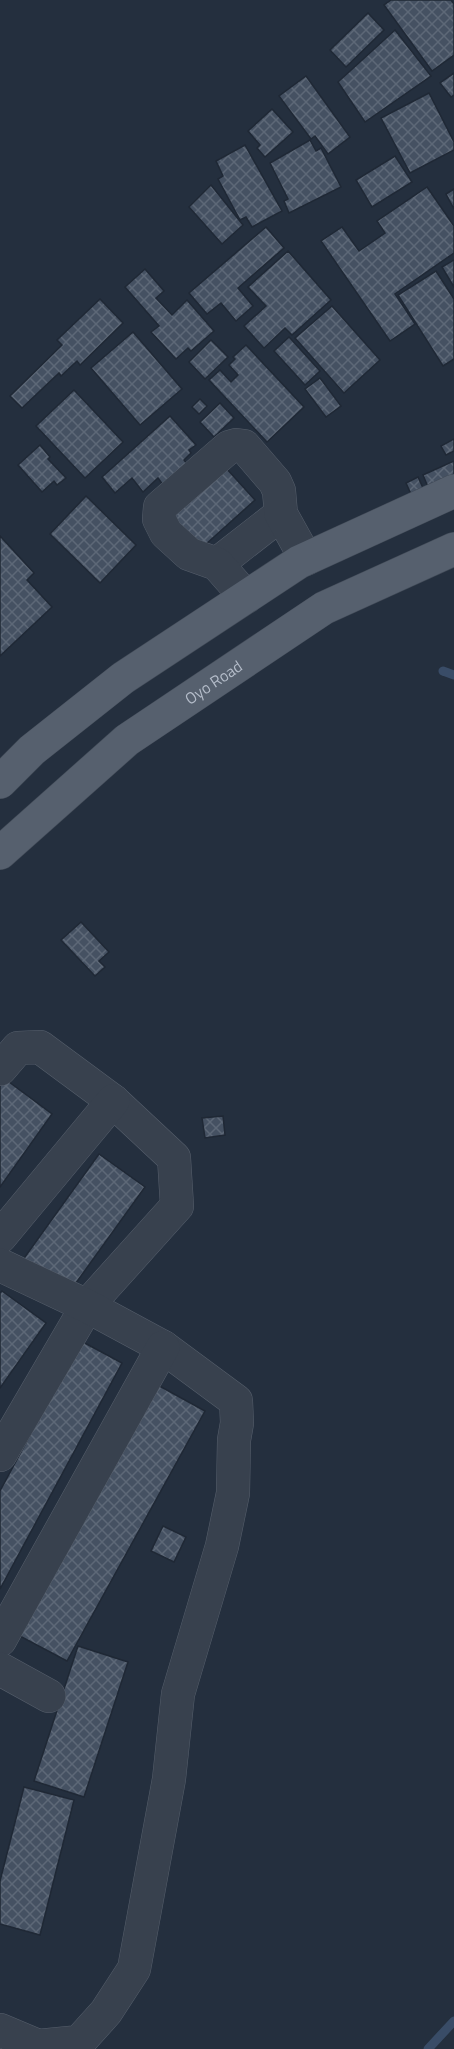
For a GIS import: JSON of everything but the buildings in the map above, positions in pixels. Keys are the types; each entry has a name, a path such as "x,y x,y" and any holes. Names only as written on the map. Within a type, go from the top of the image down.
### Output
{"main road":[{"path":"0,782 32,750 123,678 246,597 306,559 454,491"},
{"name":"Oyo Road","path":"0,853 127,740 324,608 454,549"}],"street":[{"path":"246,597 217,564 189,554 166,533 159,519 160,507 229,447 244,446 275,482 279,491 281,514 306,559"},
{"path":"217,564 281,514"},
{"path":"0,1069 18,1048 40,1047 113,1101 174,1158 177,1206 87,1306 0,1455"},
{"path":"0,1237 113,1101"},
{"path":"0,1265 87,1306 163,1347 236,1401 237,1423 234,1440 233,1493 222,1545 178,1694 169,1779 134,1969 106,2012 79,2042 38,2046 0,2030"},
{"path":"0,1640 163,1347"},
{"path":"0,1669 49,1696"}],"waterway":[{"path":"443,671 454,675"},
{"path":"428,2049 454,2021"}]}
